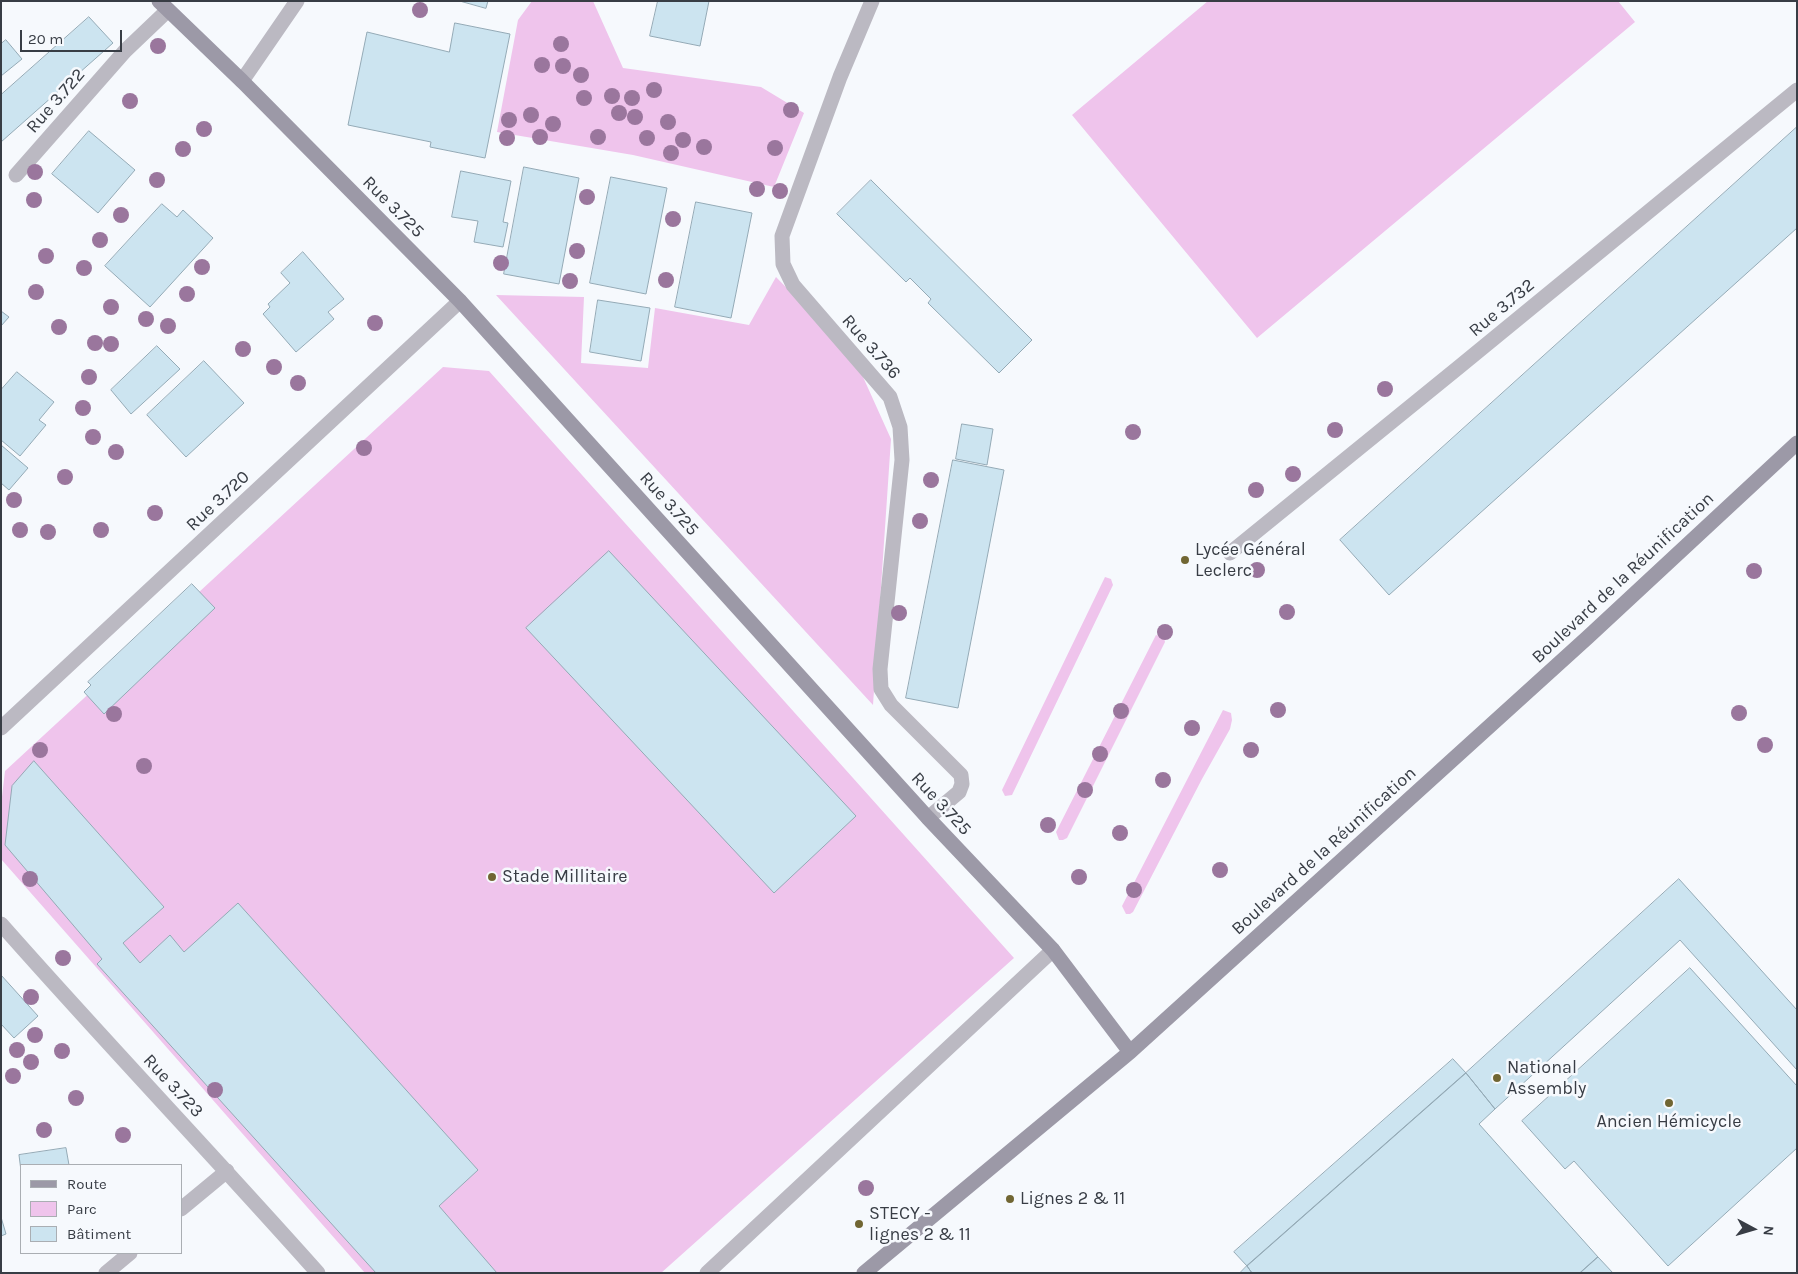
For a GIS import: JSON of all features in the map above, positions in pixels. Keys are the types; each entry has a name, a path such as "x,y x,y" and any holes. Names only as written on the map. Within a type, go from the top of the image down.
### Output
{"street":[{"path":"242,81 296,1"},
{"name":"Rue 3.736","path":"872,1 840,77 782,236 783,264 793,285 890,397 900,427 902,460 880,669 881,688 891,705 961,775 962,784 959,792 928,818"},
{"name":"Rue 3.725","path":"164,6 242,81 460,301 928,818 1053,950 1130,1052"},
{"name":"Rue 3.722","path":"16,174 164,6"},
{"name":"Rue 3.732","path":"1230,553 1797,90"},
{"name":"Rue 3.720","path":"1,728 460,301"},
{"name":"Boulevard de la Réunification","path":"864,1273 1130,1052 1797,443"},
{"name":"Rue 3.723","path":"1,924 82,1016 227,1171 318,1273"},
{"path":"708,1273 1053,950"},
{"path":"182,1209 227,1171"},
{"path":"106,1273 129,1254"}],"green space":[{"path":"532,1 593,1 623,68 761,87 804,113 774,187 633,155 497,132 518,20"},
{"path":"1208,1 1618,1 1635,22 1257,338 1072,115"},
{"path":"776,277 854,357 891,439 873,705 496,295 584,297 581,363 648,368 655,308 749,325"},
{"path":"443,367 489,371 1014,958 661,1273 365,1273 1,859 1,805 5,771"},
{"path":"1105,577 1111,579 1113,585 1012,795 1005,796 1002,790"},
{"path":"1156,635 1164,638 1165,642 1067,838 1059,840 1056,832"},
{"path":"1223,710 1231,713 1230,729 1133,912 1126,914 1122,906"}],"building":[{"path":"460,1 488,1 486,8"},
{"path":"658,1 709,1 700,46 650,36"},
{"path":"89,17 113,43 1,142 1,95"},
{"path":"455,23 510,34 485,158 430,147 431,142 348,125 367,32 449,52"},
{"path":"6,40 22,59 1,76 1,44"},
{"path":"1797,127 1797,228 1389,595 1340,540"},
{"path":"89,131 135,170 98,213 52,174"},
{"path":"524,167 579,178 559,284 504,274"},
{"path":"461,171 511,181 503,222 508,223 503,247 474,242 478,221 452,217"},
{"path":"611,177 667,188 646,294 590,283"},
{"path":"871,180 1032,340 999,373 928,303 931,299 910,278 906,282 837,214"},
{"path":"696,202 752,213 731,318 675,307"},
{"path":"162,204 177,217 183,210 213,238 150,307 105,266"},
{"path":"303,252 344,299 328,312 334,319 296,352 263,314 270,307 268,304 290,283 281,273"},
{"path":"598,300 650,308 641,361 590,352"},
{"path":"1,311 9,317 1,326"},
{"path":"157,346 180,369 131,414 111,390"},
{"path":"204,361 244,403 186,457 147,415"},
{"path":"17,372 54,402 39,420 46,425 20,456 1,440 1,390"},
{"path":"962,424 993,429 987,465 956,459"},
{"path":"1,445 28,468 9,490 1,483"},
{"path":"953,460 1004,470 958,708 906,698"},
{"path":"609,551 856,816 774,893 526,628"},
{"path":"192,584 215,608 104,714 84,692 91,685 88,682"},
{"path":"34,761 164,907 123,943 140,963 170,935 184,952 238,903 478,1170 439,1206 497,1273 376,1273 97,964 102,959 5,845 12,786"},
{"path":"1679,879 1797,1010 1797,1070 1680,940 1495,1109 1466,1073"},
{"name":"Ancien Hémicycle","path":"1690,968 1797,1086 1797,1148 1668,1266 1574,1161 1565,1169 1522,1121"},
{"path":"1,975 38,1016 14,1038 1,1024"},
{"path":"1453,1059 1466,1073 1247,1266 1234,1252"},
{"path":"1466,1073 1495,1109 1479,1124 1598,1257 1580,1273 1252,1273 1247,1266"},
{"path":"66,1148 69,1164 20,1164 19,1155"},
{"path":"1,1217 6,1234 1,1236"},
{"path":"1598,1257 1613,1273 1580,1273"},
{"path":"1247,1266 1252,1273 1240,1273"}],"place":[{"name":"Lycée Général Leclerc","path":"1185,560"},
{"name":"Stade Millitaire","path":"492,877"},
{"name":"National Assembly","path":"1497,1078"},
{"name":"Ancien Hémicycle","path":"1669,1103"},
{"name":"Lignes 2 & 11","path":"1010,1199"},
{"name":"STECY - lignes 2 & 11","path":"859,1224"}]}
